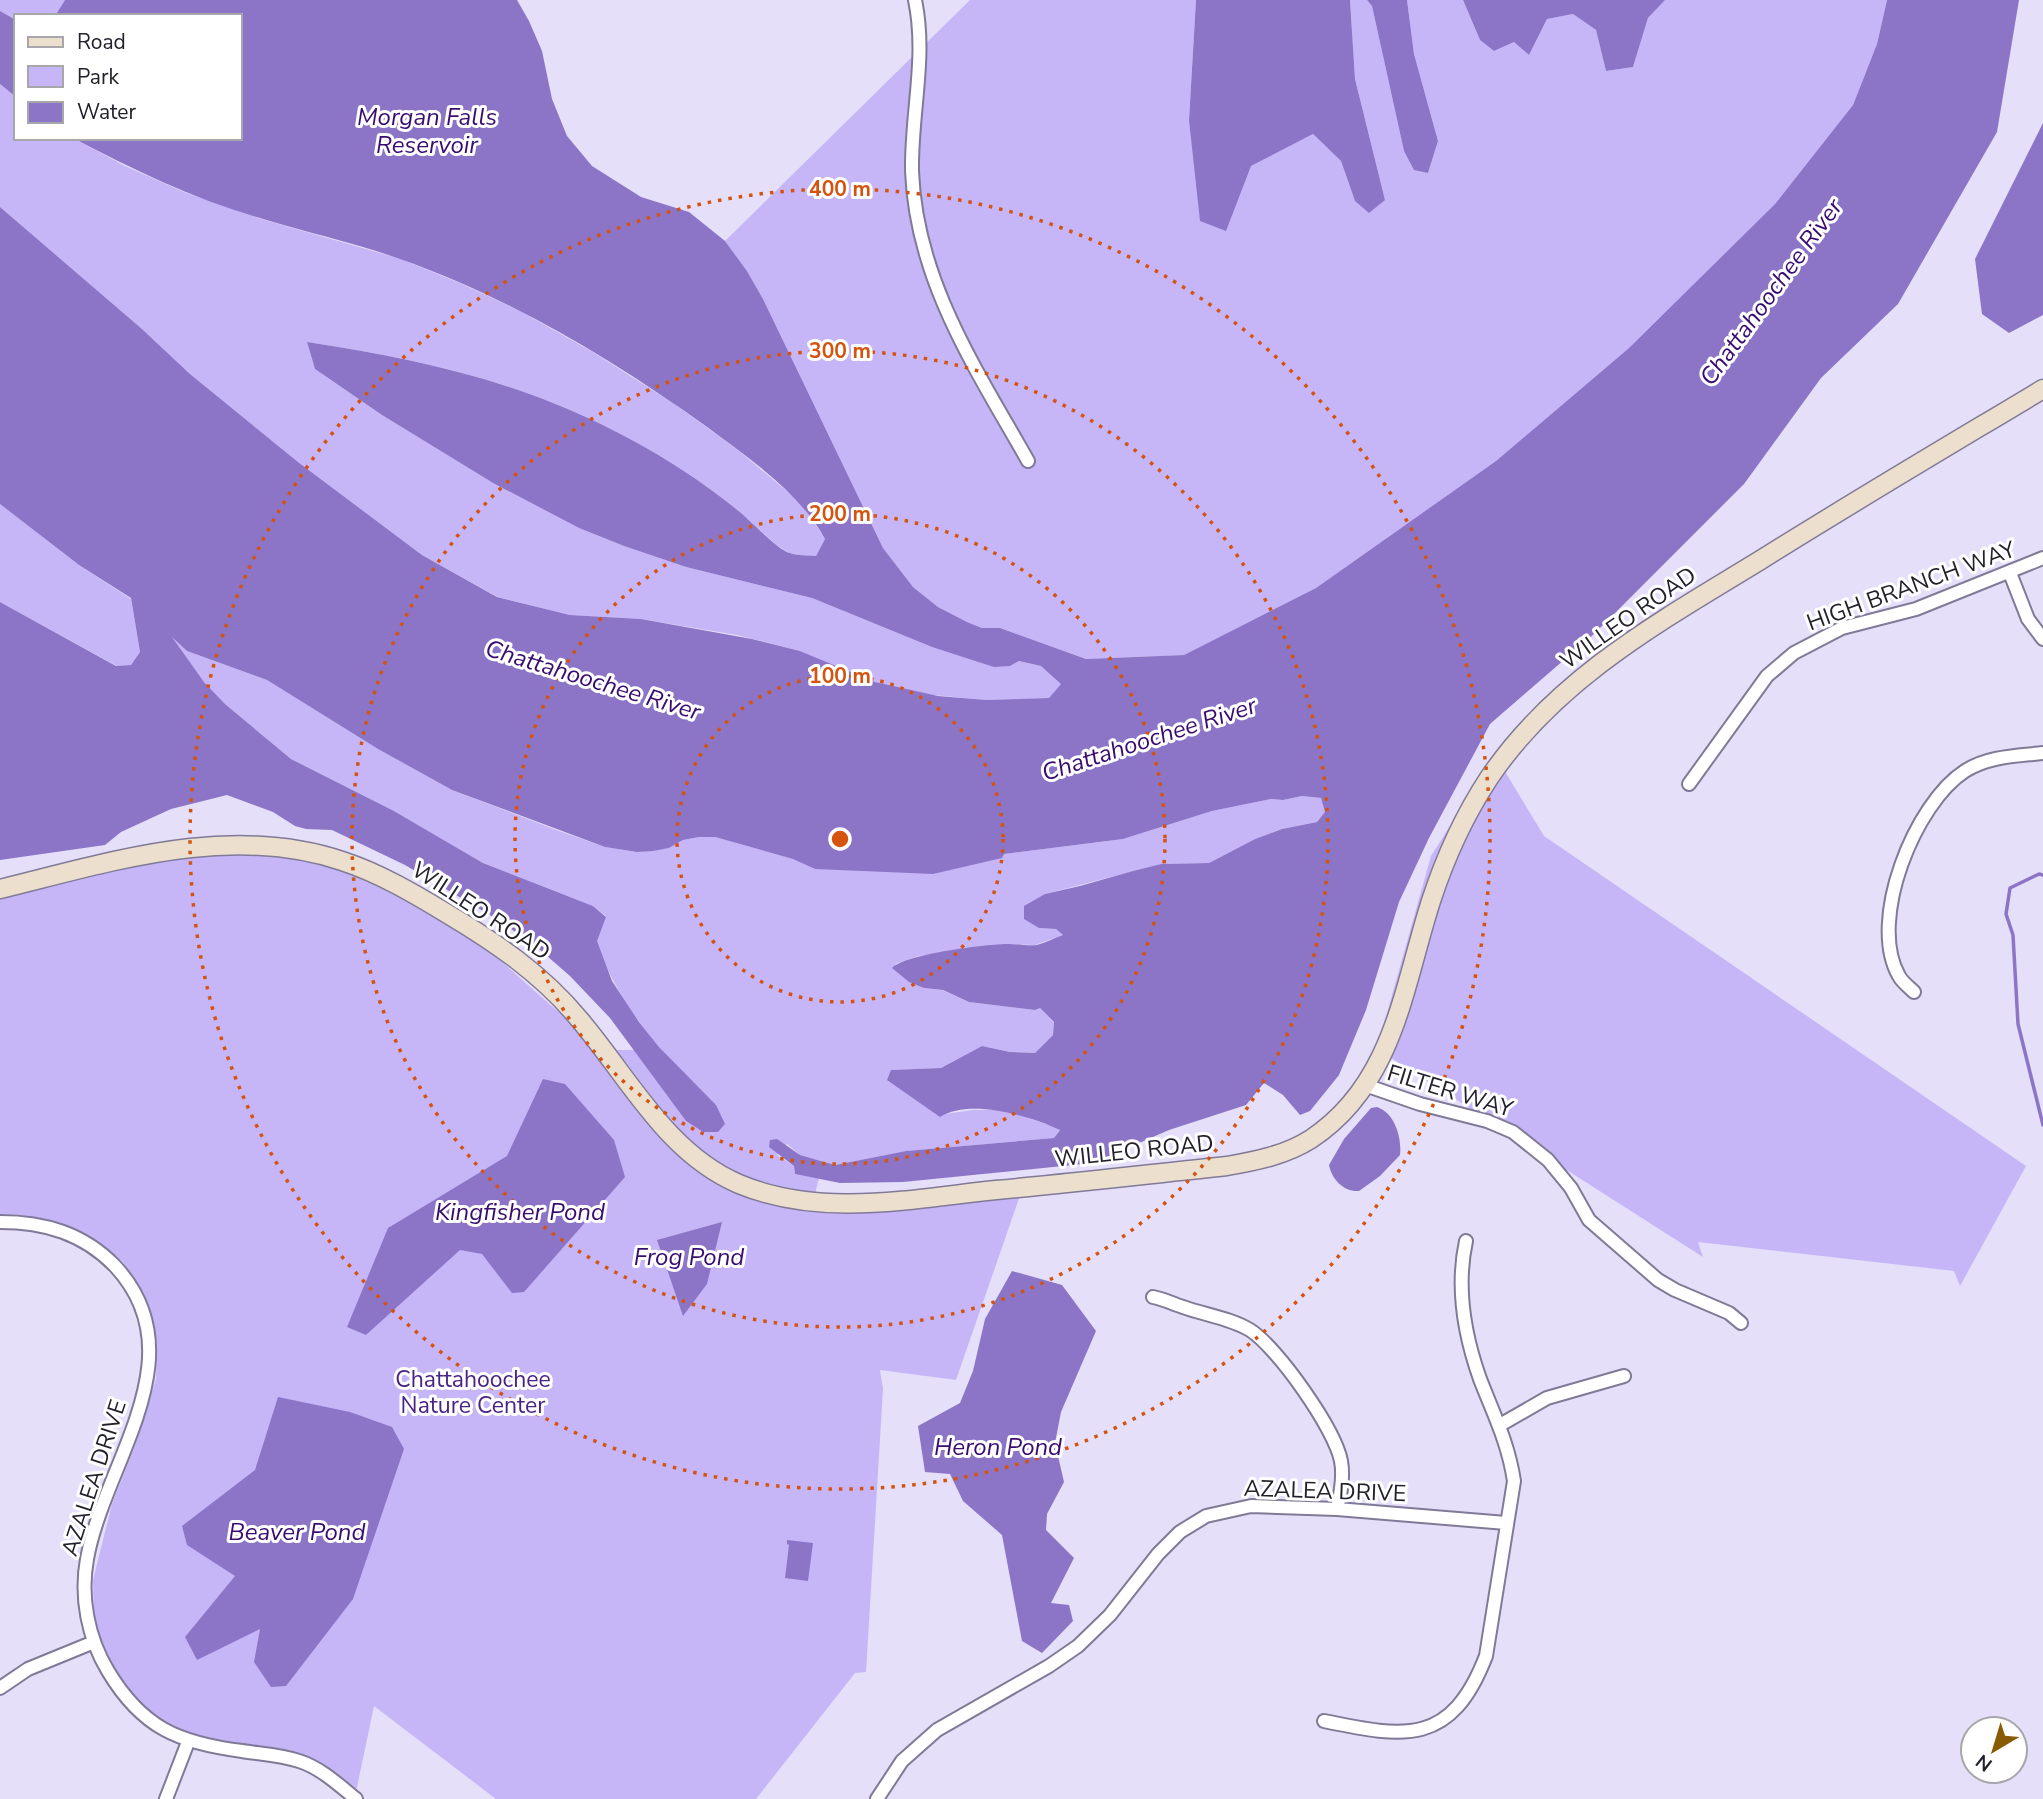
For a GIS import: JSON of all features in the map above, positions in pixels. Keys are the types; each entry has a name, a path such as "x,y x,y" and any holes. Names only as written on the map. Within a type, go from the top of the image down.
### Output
{"street":[{"path":"915,0 920,68 912,171 924,251 940,298 961,343 1028,461"},
{"name":"WILLEO ROAD","path":"0,889 151,853 205,845 288,848 352,864 396,884 451,916 504,950 543,981 581,1021 654,1115 684,1147 705,1164 750,1188 794,1199 850,1205 1250,1162 1281,1153 1311,1139 1338,1117 1365,1085 1384,1055 1431,901 1458,833 1492,774 1535,720 1587,672 1651,627 2043,389"},
{"name":"HIGH BRANCH WAY","path":"1689,783 1766,676 1794,653 1842,628 1916,609 2043,558"},
{"path":"2010,573 2028,619 2043,639"},
{"path":"1914,992 1900,977 1892,957 1888,935 1896,878 1912,839 1946,786 1966,770 1990,760 2043,753"},
{"name":"FILTER WAY","path":"1365,1085 1420,1104 1487,1121 1513,1132 1548,1160 1571,1188 1589,1220 1658,1280 1729,1313 1741,1323"},
{"name":"AZALEA DRIVE","path":"0,1222 30,1223 56,1228 98,1251 119,1271 135,1294 150,1340 145,1392 93,1534 87,1559 85,1600 94,1642 107,1670 133,1706 159,1727 188,1741 302,1762 316,1768 356,1799"},
{"path":"1324,1721 1398,1734 1431,1726 1459,1706 1476,1683 1486,1656 1514,1481 1510,1453 1467,1339 1460,1265 1466,1241"},
{"path":"1153,1297 1233,1322 1250,1330 1273,1351 1327,1424 1336,1442 1342,1463 1342,1486 1337,1509"},
{"path":"1500,1425 1547,1398 1624,1376"},
{"name":"AZALEA DRIVE","path":"877,1799 902,1761 937,1730 1049,1666 1087,1639 1110,1615 1158,1554 1180,1532 1206,1516 1251,1506 1337,1509 1506,1523"},
{"path":"0,1688 28,1669 94,1642"},
{"path":"166,1799 188,1741"}],"green space":[{"path":"0,0 65,0 56,14 14,14 14,19 0,11"},
{"path":"970,0 1196,0 1189,120 1251,166 1313,134 1341,161 1355,201 1385,200 1355,79 1350,0 1367,0 1372,6 1404,151 1428,173 1438,141 1414,54 1407,0 1463,0 1480,40 1494,51 1514,42 1529,55 1547,19 1573,14 1596,30 1606,71 1633,67 1648,18 1665,0 1887,0 1877,44 1853,105 1775,204 1629,348 1496,461 1316,588 1184,655 1086,659 1000,628 982,628 967,622 938,607 913,587 883,548 763,299 725,241"},
{"path":"0,84 14,95 14,140 77,140 125,166 184,192 261,219 401,259 520,311 591,351 673,403 739,451 801,503 825,539 816,556 796,555 785,551 728,503 673,464 591,419 552,402 513,388 433,366 307,342 315,369 382,415 493,483 579,528 624,546 686,567 812,598 932,647 1010,666 1019,661 1041,666 1062,683 1049,698 987,700 922,694 875,682 800,651 737,635 641,619 570,615 498,597 422,555 298,462 190,374 142,329 0,207"},
{"path":"0,504 79,565 131,599 140,652 131,665 117,666 0,602"},
{"path":"168,632 187,651 267,680 378,749 452,790 605,847 637,852 669,848 683,840 715,837 794,859 815,869 1004,854 1123,839 1212,811 1271,799 1283,800 1302,796 1321,798 1326,812 1317,822 1282,829 1255,839 1209,863 1161,864 1045,894 1039,928 1056,929 1063,935 1035,945 1007,944 918,956 895,964 924,988 942,990 969,1002 1035,1010 1040,1008 1054,1023 1053,1035 1035,1053 1010,1052 982,1046 941,1068 891,1070 945,1114 972,1110 1005,1110 1060,1129 1054,1138 906,1151 835,1165 800,1155 787,1144 777,1155 794,1166 795,1174 819,1178 815,1194 744,1175 706,1154 664,1112 616,1050 635,1050 686,1121 703,1132 716,1105 662,1050 617,988 596,941 606,916 593,906 483,863 394,811 291,759 225,704 204,682"},
{"path":"1495,755 1544,836 2026,1166 1960,1286 1954,1271 1698,1242 1703,1257 1377,1049 1431,856"},
{"name":"Chattahoochee Nature Center","path":"151,853 274,854 339,869 400,897 476,939 572,1024 644,1117 699,1171 745,1196 790,1204 1024,1184 956,1380 880,1370 883,1389 866,1672 855,1673 756,1799 496,1799 374,1706 356,1792 298,1758 211,1745 161,1726 129,1692 103,1646 94,1621 93,1580 112,1504 135,1446 156,1379 157,1342 150,1310 123,1262 96,1240 59,1223 34,1217 0,1215 0,893"}],"water":[{"name":"Morgan Falls Reservoir","path":"65,0 517,0 542,51 552,99 567,136 592,166 641,197 689,212 725,241 747,271 883,548 913,587 938,607 967,622 982,628 1000,628 1086,659 1184,655 1316,588 1496,461 1629,348 1775,204 1853,105 1877,44 1887,0 2019,0 1997,132 1898,304 1821,378 1744,484 1594,634 1490,724 1429,838 1399,902 1366,1010 1339,1075 1310,1111 1300,1115 1283,1095 1264,1083 1246,1105 1169,1130 1093,1163 903,1182 840,1183 795,1174 794,1166 769,1147 770,1140 777,1139 800,1155 835,1165 906,1151 1054,1138 1060,1130 1033,1119 983,1109 967,1109 940,1117 887,1080 891,1070 941,1068 982,1046 1010,1052 1035,1053 1053,1035 1054,1022 1040,1008 1035,1010 969,1002 943,990 924,988 909,982 892,968 913,958 947,951 998,944 1043,943 1063,935 1056,929 1039,928 1024,919 1024,906 1045,894 1161,864 1209,863 1255,839 1282,829 1317,822 1325,812 1321,798 1302,796 1283,800 1271,799 1212,811 1123,839 1004,854 1002,858 933,874 815,869 793,859 715,837 683,840 669,848 637,852 605,847 452,790 378,749 267,680 187,651 172,637 204,682 225,704 291,759 394,811 483,863 593,906 606,917 597,941 612,981 659,1047 716,1105 725,1124 718,1132 703,1132 686,1121 610,1018 570,976 539,949 500,921 405,865 332,830 295,826 273,812 227,795 171,809 121,832 105,845 0,860 0,602 116,666 131,665 140,652 131,598 79,565 0,504 0,207 142,329 190,374 298,462 422,555 497,597 570,615 641,619 752,639 800,651 875,682 938,696 987,700 1049,698 1061,684 1041,666 1019,661 1010,666 994,667 932,647 812,598 686,567 624,546 579,528 493,483 382,415 315,369 307,342 433,366 513,388 552,402 659,455 715,493 785,551 796,555 816,556 825,539 788,491 740,451 597,354 520,311 400,259 214,203 142,173 77,140 242,140 242,14 56,14"},
{"path":"1196,0 1350,0 1355,79 1385,200 1369,213 1355,201 1341,161 1313,134 1251,166 1226,231 1200,221 1189,120"},
{"path":"1367,0 1407,0 1414,54 1438,141 1428,173 1414,170 1404,151 1372,6"},
{"path":"1463,0 1665,0 1648,18 1633,67 1606,71 1596,30 1573,14 1547,19 1529,55 1514,42 1494,51 1480,40"},
{"path":"0,11 14,19 14,95 0,84"},
{"path":"2043,123 2043,315 2009,333 1982,314 1975,259"},
{"name":"Kingfisher Pond","path":"543,1079 565,1084 614,1140 625,1177 524,1292 512,1293 482,1254 460,1250 366,1335 347,1327 388,1228 507,1156"},
{"path":"1377,1107 1393,1120 1400,1141 1400,1155 1380,1176 1359,1191 1354,1191 1336,1180 1329,1165 1344,1139 1371,1108"},
{"name":"Frog Pond","path":"722,1222 707,1284 683,1316 657,1240"},
{"name":"Heron Pond","path":"1012,1271 1062,1285 1096,1331 1061,1412 1055,1443 1064,1482 1047,1514 1046,1530 1074,1558 1051,1603 1069,1605 1073,1621 1042,1653 1022,1641 1002,1535 963,1501 950,1474 925,1472 918,1426 960,1403 973,1371 985,1319"},
{"name":"Beaver Pond","path":"278,1397 350,1412 392,1427 404,1449 353,1599 286,1686 271,1687 254,1662 260,1629 197,1660 185,1637 235,1576 187,1545 182,1526 255,1470"},
{"path":"787,1540 813,1543 808,1581 785,1578 789,1545"}],"waterway":[{"path":"2043,875 2039,874 2010,888 2006,914 2013,935 2018,1024 2043,1125"}],"water label":[{"name":"Chattahoochee River","path":"1771,292"},
{"name":"Chattahoochee River","path":"593,680"},
{"name":"Chattahoochee River","path":"1149,739"}]}
